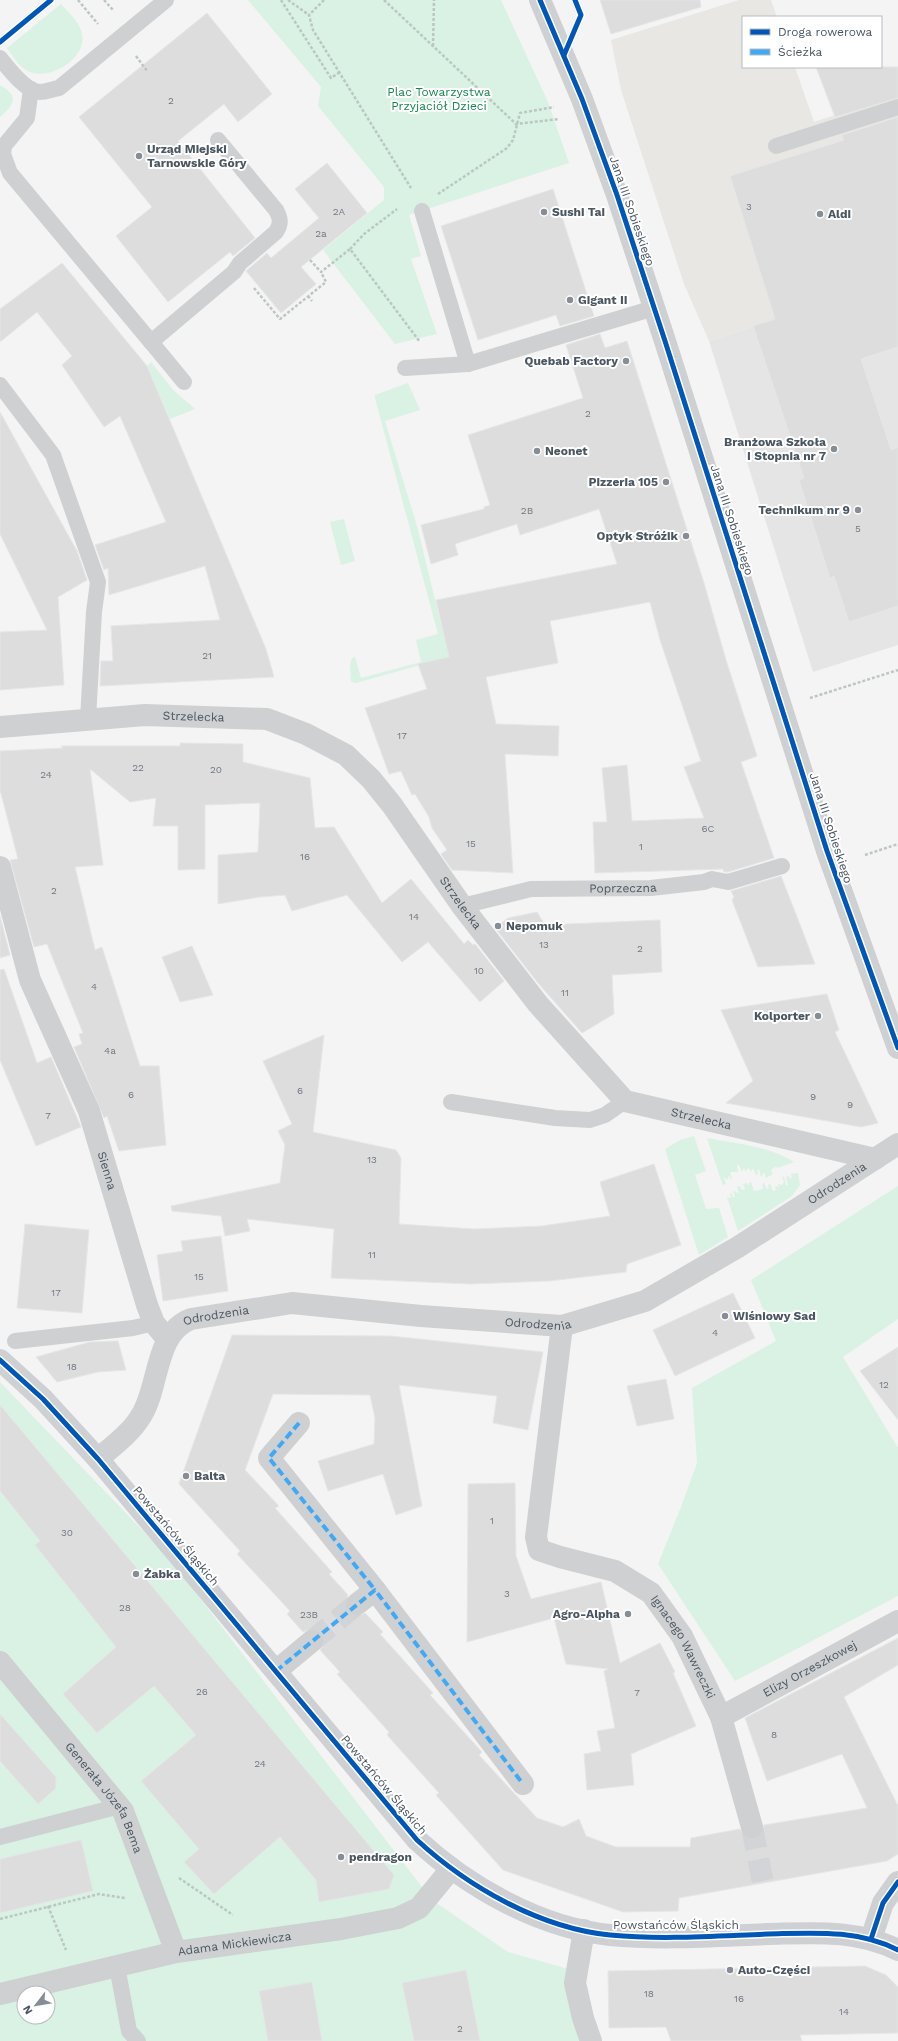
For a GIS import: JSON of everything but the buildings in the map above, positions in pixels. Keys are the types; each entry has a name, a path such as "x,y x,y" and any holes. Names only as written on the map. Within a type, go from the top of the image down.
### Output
{"street":[{"name":"Jana III Sobieskiego","path":"540,0 592,128 617,195 827,851 898,1048"},
{"name":"Strzelecka","path":"0,727 145,715 267,719 306,734 346,755 371,779 392,805 462,906 538,1004 625,1101 875,1159"},
{"name":"Sienna","path":"0,868 30,980 89,1111 144,1296 161,1331"},
{"path":"875,1159 898,1144"},
{"name":"Odrodzenia","path":"161,1331 178,1326 191,1319 292,1303 421,1316 562,1326 646,1301 738,1247 875,1159"},
{"name":"Ignacego Wawreczki","path":"562,1326 536,1537 539,1550 560,1557 616,1571 651,1593 682,1636 721,1716 752,1827"},
{"path":"98,1459 133,1428 141,1417 151,1395 161,1331"},
{"name":"Powstańców Śląskich","path":"0,1360 43,1399 98,1459 404,1825 430,1852 451,1869 484,1891 520,1909 563,1925 608,1935 637,1937 839,1933 871,1939 898,1950"},
{"path":"299,1423 269,1458 375,1590 523,1784"},
{"path":"357,1604 375,1590"},
{"name":"Elizy Orzeszkowej","path":"721,1716 898,1621"},
{"path":"276,1671 312,1641"},
{"name":"Generała Józefa Bema","path":"0,1662 120,1806 176,1952"},
{"name":"Adama Mickiewicza","path":"0,1994 176,1952 333,1930 398,1918 419,1908 451,1869"},
{"path":"871,1939 883,1903 898,1882"},
{"path":"584,1930 577,1964 575,1983 583,2018 591,2041"}],"lane":[{"path":"0,58 10,70 31,89 40,92 59,88 166,0"},
{"path":"31,89 27,118 4,146 3,154 10,173 184,382"},
{"path":"776,146 898,107"},
{"path":"151,342 234,272 247,256 276,232 280,226 280,218 271,203 218,140"},
{"path":"420,205 468,364"},
{"path":"405,368 468,364 654,308"},
{"path":"0,385 53,455 98,582 94,612 88,720"},
{"name":"Poprzeczna","path":"462,906 531,889 651,888 704,882 712,879 728,882 782,866"},
{"path":"451,1102 555,1118 590,1120 605,1115 625,1101"},
{"path":"15,1341 133,1328 161,1331"},
{"path":"0,1837 120,1806"},
{"path":"117,1966 129,2031 138,2041"}],"path":[{"path":"78,0 113,44"},
{"path":"280,0 331,78 340,72"},
{"path":"288,0 309,16 313,30 407,179 420,205"},
{"path":"309,16 324,0"},
{"path":"384,0 516,124 559,119"},
{"path":"433,46 434,0"},
{"path":"142,63 148,71"},
{"path":"321,272 350,249 364,234 394,211 420,205 507,148 513,140 520,113 555,107"},
{"path":"350,249 422,345"},
{"path":"237,267 280,319 326,282 321,272 310,260"},
{"path":"308,296 312,301"},
{"path":"810,698 898,670"},
{"path":"865,855 898,844"},
{"path":"177,1876 235,1917"},
{"path":"0,1919 99,1894 132,1899"},
{"path":"48,1906 66,1950"}],"shaded area":[{"path":"739,0 771,0 777,16 742,16 742,68 795,68 814,122 898,94 898,280 709,341 684,284 621,90 611,40"},
{"path":"898,280 898,645 813,672 709,341"}],"green space":[{"name":"Plac Towarzystwa Przyjaciół Dzieci","path":"248,0 501,0 548,102 569,163 409,215 421,256 411,259 437,334 395,344 323,250 384,200 384,187 318,106 321,87"},
{"path":"61,4 79,25 83,38 81,47 76,56 59,69 49,73 39,74 30,72 17,62 7,48"},
{"path":"0,85 10,93 13,100 9,108 0,117"},
{"path":"151,362 173,390 195,409 170,419 147,366"},
{"path":"408,383 420,410 385,421 417,526 449,657 356,683 351,682 350,665 352,658 355,657 361,678 421,662 416,640 438,634 375,398 375,395"},
{"path":"344,519 355,561 341,565 330,522"},
{"path":"694,1136 706,1171 695,1175 706,1209 719,1208 728,1237 699,1255 665,1149 680,1140"},
{"path":"707,1138 764,1149 774,1152 794,1162 777,1168 776,1166 771,1170 773,1174 766,1178 764,1172 761,1177 759,1169 757,1170 758,1174 756,1175 753,1168 751,1172 749,1168 745,1171 744,1168 742,1172 739,1165 737,1165 738,1172 730,1172 732,1178 730,1179 729,1175 727,1180 723,1176 726,1183 723,1186"},
{"path":"798,1173 800,1185 792,1196 738,1231 727,1197 731,1198 730,1194 732,1193 733,1198 735,1197 733,1190 739,1194 737,1187 740,1186 742,1190 745,1189 743,1184 747,1183 749,1186 749,1183 751,1182 754,1191 763,1189 762,1184 764,1183 767,1189 769,1188 768,1185 770,1184 773,1191 776,1190 775,1186 779,1187 778,1184 782,1185 784,1182 782,1177 784,1177 786,1185 788,1185 786,1177 789,1176 790,1179 792,1178 791,1174"},
{"path":"898,1186 898,1319 843,1357 898,1448 898,1596 735,1681 658,1564 697,1463 692,1388 776,1341 751,1280"},
{"path":"0,1382 169,1558 432,1900 508,1952 572,1970 594,2041 0,2041"}],"tunnel":[{"path":"312,1641 357,1604"},
{"path":"752,1827 763,1883"}],"marked path":[{"path":"299,1423 269,1458 375,1590"},
{"path":"276,1671 375,1590 523,1784"}],"cycle path":[{"path":"0,42 51,0"},
{"path":"540,0 582,99 617,195 665,341 827,851 898,1048"},
{"path":"564,55 581,15 575,0"},
{"path":"0,1360 43,1399 98,1459 417,1840 459,1874 482,1889 532,1914 557,1924 584,1931 610,1935 649,1937 818,1933 850,1935 866,1938 898,1950"},
{"path":"871,1939 883,1903 898,1882"}],"place":[{"name":"Urząd Miejski Tarnowskie Góry","path":"139,156"},
{"name":"Sushi Tai","path":"544,212"},
{"name":"Aldi","path":"820,214"},
{"name":"Gigant II","path":"570,300"},
{"name":"Quebab Factory","path":"626,361"},
{"name":"Branżowa Szkoła I Stopnia nr 7","path":"834,449"},
{"name":"Neonet","path":"537,451"},
{"name":"Pizzeria 105","path":"666,482"},
{"name":"Technikum nr 9","path":"858,510"},
{"name":"Optyk Stróźik","path":"686,536"},
{"name":"Nepomuk","path":"498,926"},
{"name":"Kolporter","path":"818,1016"},
{"name":"Wiśniowy Sad","path":"725,1316"},
{"name":"Balta","path":"186,1476"},
{"name":"Żabka","path":"136,1574"},
{"name":"Agro-Alpha","path":"628,1614"},
{"name":"pendragon","path":"341,1857"},
{"name":"Auto-Części","path":"730,1970"}]}
